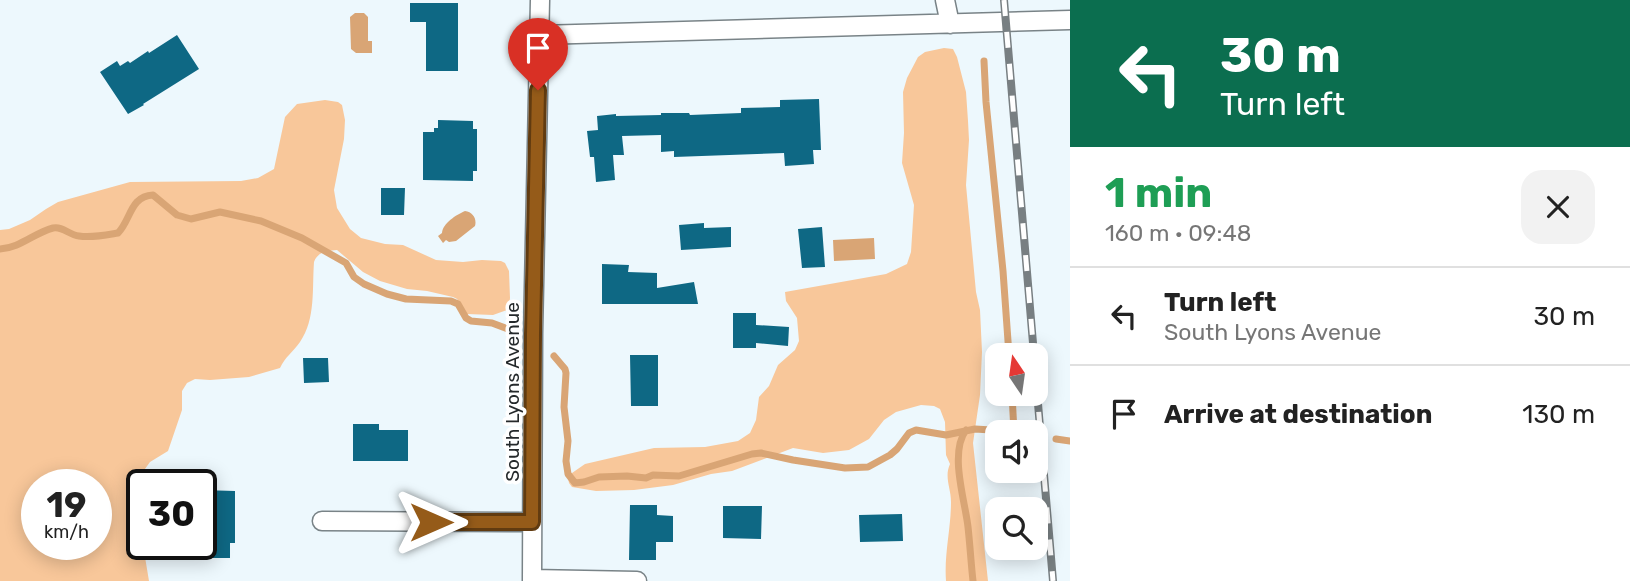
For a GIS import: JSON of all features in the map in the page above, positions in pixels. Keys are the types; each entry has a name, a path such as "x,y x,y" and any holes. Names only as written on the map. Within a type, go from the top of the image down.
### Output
{"street":[{"name":"South Lyons Avenue","path":"532,580 533,310 540,0"},
{"path":"945,0 950,24"},
{"path":"540,35 1070,20"},
{"path":"322,521 532,522"},
{"path":"532,580 637,581"}],"shaded area":[{"path":"355,13 364,13 368,17 368,41 372,41 372,53 356,53 351,49 350,17"},
{"path":"953,49 966,92 969,140 966,185 982,352 980,395 973,443 988,581 946,581 951,512 948,478 950,464 946,455 945,422 940,409 934,406 921,405 896,412 884,420 869,439 849,450 823,453 793,448 732,471 673,485 596,491 572,487 568,478 585,464 654,448 705,447 738,441 750,433 756,420 759,397 769,386 778,365 795,350 799,341 797,318 786,301 785,292 886,274 907,264 911,252 914,205 902,163 903,92 918,57 925,52"},
{"path":"325,100 342,105 345,120 344,139 334,190 337,208 350,229 361,238 403,245 436,260 505,263 509,271 510,298 507,310 493,315 467,314 453,297 380,281 363,272 337,250 321,254 314,262 309,323 300,342 280,368 249,377 195,379 187,383 182,391 182,410 168,451 150,462 145,469 126,469 126,560 146,560 149,581 0,581 0,230 30,220 58,202 130,182 241,181 258,178 274,169 285,117 297,104"},
{"path":"465,211 474,216 475,226 456,241 446,240 443,243 438,236 447,223"},
{"path":"874,238 875,259 834,261 833,240"}],"building":[{"path":"410,3 458,3 458,71 426,71 426,22 410,22"},
{"path":"177,35 199,69 128,114 100,72 117,61 120,66 128,61 130,63"},
{"path":"819,99 821,150 813,150 814,164 785,166 784,153 674,157 674,151 661,152 661,135 622,136 624,155 613,155 615,180 596,182 594,157 590,157 587,131 598,130 597,116 741,113 741,108 780,107 780,100"},
{"path":"438,120 473,121 473,129 477,129 477,171 473,171 473,181 423,180 423,132 434,132 434,128 438,128"},
{"path":"381,188 405,188 404,215 381,215"},
{"path":"704,223 704,228 731,227 731,247 681,250 679,225"},
{"path":"822,227 825,267 802,268 798,229"},
{"path":"602,264 629,265 628,272 657,273 657,288 694,282 698,304 602,304"},
{"path":"733,313 756,313 756,325 789,327 788,346 756,343 756,348 733,348"},
{"path":"630,355 658,355 658,406 631,406"},
{"path":"303,358 328,358 329,382 304,383"},
{"path":"353,424 379,424 379,430 408,430 408,461 353,461"},
{"path":"217,490 235,491 235,543 230,543 230,558 217,558"},
{"path":"630,505 657,505 657,515 673,516 673,542 656,542 656,560 629,560"},
{"path":"723,506 762,506 761,539 723,538"},
{"path":"902,514 903,541 860,542 859,515"}],"waterway":[{"path":"984,61 1008,343"},
{"path":"0,249 14,246 53,228 84,237 118,233 135,204 145,196 153,195 177,215 191,219 220,212 261,221 302,238 346,263 354,277 364,284 406,299 451,301 458,304 466,318 471,321 492,323 513,331"},
{"path":"554,356 566,373 566,461 568,474 575,483 599,477 679,476 761,453 845,468 868,467 890,455 909,433 916,430 946,435 985,430"},
{"path":"1013,406 1013,420"},
{"path":"966,430 961,440 958,464 973,581"},
{"path":"1056,439 1070,441"}],"railway":[{"path":"1004,0 1033,343"},
{"path":"1038,406 1053,581"}],"route":[{"path":"431,522 532,522 538,90"}]}
